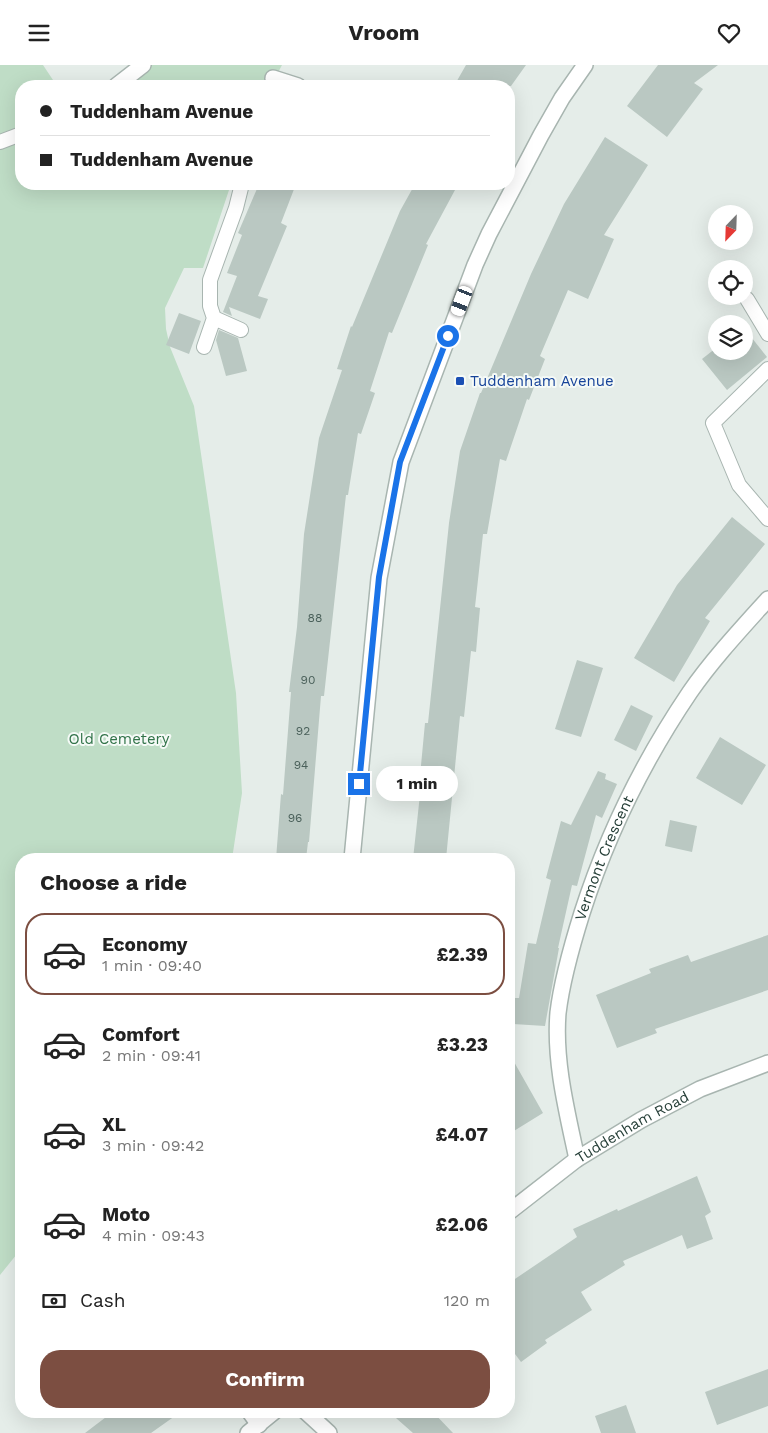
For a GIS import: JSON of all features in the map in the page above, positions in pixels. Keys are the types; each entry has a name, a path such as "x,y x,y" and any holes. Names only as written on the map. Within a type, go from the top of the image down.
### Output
{"street":[{"path":"124,80 143,65"},
{"path":"515,186 562,98 585,65"},
{"path":"353,853 379,577 400,462 475,265 513,190"},
{"name":"Vermont Crescent","path":"576,1159 562,1083 558,1046 558,1013 574,941 595,875 622,810 659,742 685,701 714,661 768,599"},
{"name":"Tuddenham Road","path":"515,1206 576,1159 676,1100 729,1077 768,1063"},
{"path":"254,1429 267,1418"},
{"path":"313,1418 329,1433"}],"lane":[{"path":"0,142 15,136"},
{"path":"204,347 214,318 210,306 210,280 236,208 240,190"},
{"path":"750,305 768,334"},
{"path":"214,318 241,330"},
{"path":"768,369 713,423 739,485 768,519"}],"green space":[{"name":"Old Cemetery","path":"0,65 43,65 53,80 15,80 15,190 229,190 203,268 184,268 165,308 166,329 170,347 194,406 236,693 242,793 233,853 15,853 15,1256 0,1275"},
{"path":"143,65 282,65 274,80 124,80"}],"building":[{"path":"466,65 526,65 515,80 457,80"},
{"path":"658,65 718,65 694,83 703,89 667,137 627,106"},
{"path":"605,137 648,165 604,235 614,239 588,299 568,290 540,356 545,359 529,400 527,399 506,461 500,459 487,534 483,534 475,607 480,608 476,652 471,651 464,717 460,716 447,853 414,853 422,776 420,776 425,723 428,723 449,523 460,451 480,393 531,274 564,204"},
{"path":"256,190 294,190 281,223 287,226 258,296 268,299 260,319 229,307 232,316 223,312 237,276 227,273 242,235 238,233"},
{"path":"412,190 455,190 426,244 428,245 392,333 389,332 370,391 375,393 361,434 358,433 348,495 346,495 324,696 321,696 309,842 307,853 276,853 281,794 283,795 291,692 289,692 297,627 304,534 319,438 342,370 337,369 351,326 400,211"},
{"path":"179,313 201,321 189,354 166,345"},
{"path":"219,330 238,338 247,371 226,376 216,340"},
{"path":"753,339 767,357 727,390 702,359 708,354 708,360 753,360"},
{"path":"732,517 765,544 705,618 710,621 674,682 634,658 677,585"},
{"path":"577,660 603,668 581,737 555,729"},
{"path":"631,705 653,716 636,751 614,740"},
{"path":"720,737 766,765 742,805 696,778"},
{"path":"598,771 606,774 605,779 617,784 602,818 596,815 577,886 572,885 558,948 545,1026 515,1024 515,998 519,998 528,943 536,944 551,880 546,878 561,821 571,825"},
{"path":"670,820 697,826 692,852 665,846"},
{"path":"768,935 768,990 655,1029 657,1033 617,1048 596,995 651,973 649,969 688,955 691,962"},
{"path":"515,1064 543,1113 515,1130"},
{"path":"697,1176 711,1212 705,1216 713,1239 687,1249 682,1235 623,1261 625,1265 581,1292 592,1310 545,1340 547,1343 521,1362 515,1354 515,1279 577,1237 573,1229 617,1209 618,1211"},
{"path":"768,1369 768,1406 717,1425 705,1392"},
{"path":"626,1405 636,1433 601,1433 595,1416"},
{"path":"105,1418 172,1418 151,1433 85,1433"},
{"path":"396,1418 439,1418 453,1433 413,1433"}],"place":[{"name":"Tuddenham Avenue","path":"460,381"}],"route":[{"path":"359,784 379,577 400,462 448,336"}]}
